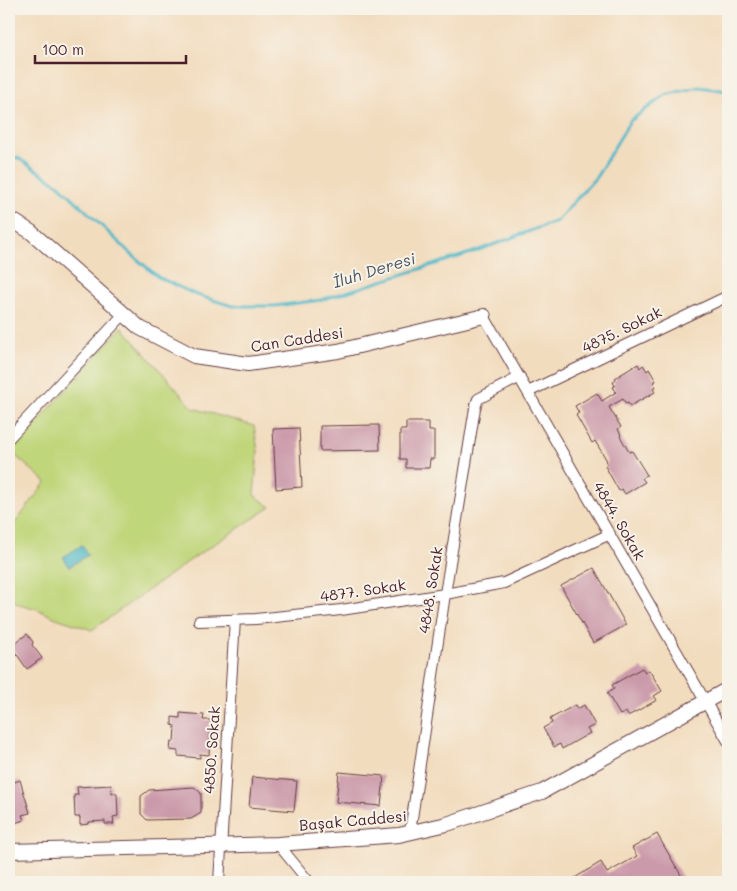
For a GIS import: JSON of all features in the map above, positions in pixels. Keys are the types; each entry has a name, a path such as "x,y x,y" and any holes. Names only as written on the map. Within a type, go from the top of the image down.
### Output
{"street":[{"name":"Can Caddesi","path":"9,218 31,232 140,328 194,356 248,364 338,351 484,316"},
{"name":"4875. Sokak","path":"528,392 728,296"},
{"path":"9,438 124,314"},
{"name":"4844. Sokak","path":"484,316 728,741"},
{"name":"4848. Sokak","path":"410,832 475,408 478,399 520,377"},
{"name":"4877. Sokak","path":"199,621 341,610 504,583 610,534"},
{"name":"4850. Sokak","path":"219,882 235,619"},
{"name":"Başak Caddesi","path":"9,851 278,844 399,835 447,824 542,792 728,689"},
{"path":"278,844 309,882"}],"green space":[{"path":"122,327 193,408 254,426 258,451 254,495 271,507 199,554 92,630 16,603 9,595 9,531 46,482 11,452"}],"water":[{"path":"82,545 88,555 69,567 63,557"}],"building":[{"path":"638,364 640,368 643,365 647,371 649,369 656,381 653,382 656,387 653,389 655,392 630,406 623,399 609,407 621,427 618,429 620,436 629,452 632,451 647,475 642,478 645,482 625,494 622,489 619,491 605,466 607,464 606,459 595,441 592,443 576,415 579,413 575,406 597,393 602,401 616,392 613,387 615,386 613,382 616,380 615,378"},
{"path":"406,422 429,422 429,431 434,431 434,459 430,459 429,468 406,468 406,459 400,459 400,430 406,430"},
{"path":"379,425 380,450 320,451 320,426"},
{"path":"299,428 302,487 276,489 273,429"},
{"path":"594,568 626,625 593,643 561,586"},
{"path":"27,634 33,642 32,645 42,658 27,669 11,646"},
{"path":"642,668 645,672 649,670 662,691 654,696 657,700 628,716 626,712 620,715 607,693 614,689 612,685"},
{"path":"575,705 577,709 584,705 595,725 587,729 590,733 562,749 560,744 554,747 543,728 552,723 550,719"},
{"path":"180,713 204,715 203,720 211,720 209,755 200,754 200,758 178,756 178,751 170,750 171,741 174,742 175,726 172,725 172,717 180,718"},
{"path":"339,772 384,776 381,806 336,802"},
{"path":"252,777 297,781 294,811 249,807"},
{"path":"20,780 30,813 22,815 24,820 9,825 9,784"},
{"path":"111,785 112,793 117,793 118,816 113,817 114,824 105,824 105,821 89,822 89,824 80,825 80,817 75,817 74,795 78,795 77,787"},
{"path":"194,787 201,793 201,813 191,819 147,820 141,814 141,796 149,790"},
{"path":"657,834 685,882 568,882 601,862 607,873 637,856 632,848"}],"waterway":[{"name":"İluh Deresi","path":"9,158 18,158 59,185 158,277 194,294 232,306 275,306 321,300 471,253 557,221 597,176 630,121 665,95 699,87 728,91"}]}
